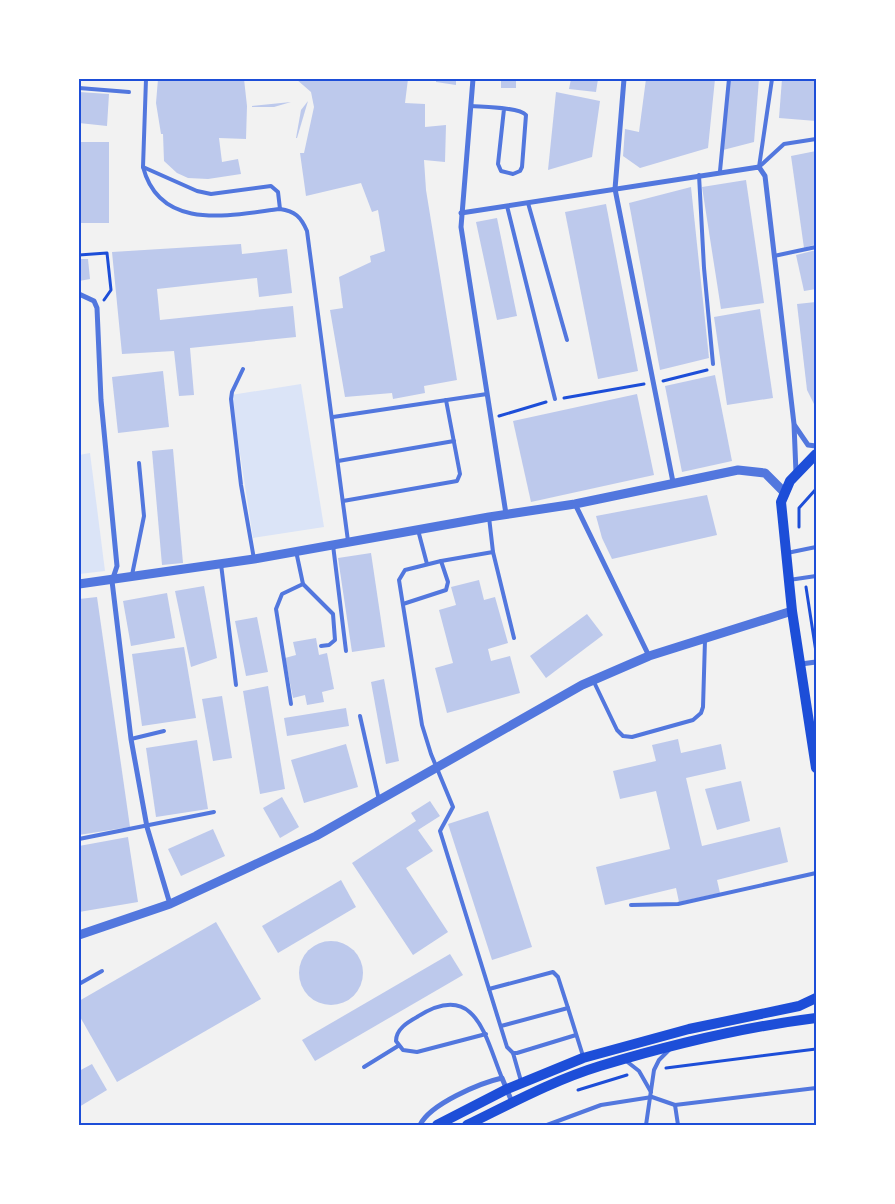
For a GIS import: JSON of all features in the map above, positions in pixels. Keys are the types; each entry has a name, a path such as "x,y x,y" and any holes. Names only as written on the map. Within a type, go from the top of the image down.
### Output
{"main road":[{"path":"816,454 796,473 783,491 781,502 792,611 816,768"},
{"path":"437,1125 522,1083 583,1058 634,1042 799,1006 816,998"},
{"path":"468,1125 512,1102 598,1066 747,1030 816,1018"}],"street":[{"path":"473,79 461,227 506,514"},
{"path":"624,79 615,188 673,482"},
{"path":"461,213 720,171 759,167 765,176 794,424 796,473"},
{"path":"79,294 94,301 97,308 101,400 117,566 112,580 131,739 147,827 170,904"},
{"path":"794,424 808,445 816,446"},
{"path":"79,584 254,559 418,529 575,504 673,482 738,470 752,470 765,473 783,491"},
{"path":"575,504 650,656"},
{"path":"79,935 170,904 316,836 534,711 593,680 650,656 792,611"},
{"path":"801,664 816,662"},
{"path":"420,1125 427,1115 467,1090 502,1078 512,1102"}],"lane":[{"path":"146,79 142,167 146,180 157,195 184,211 214,217 280,209 298,215 307,230 348,542"},
{"path":"720,171 729,79"},
{"path":"759,167 772,79"},
{"path":"79,88 129,92"},
{"path":"471,106 504,109 520,111 526,115 522,167 520,171 513,174 501,172 498,164 504,109"},
{"path":"759,167 784,144 816,139"},
{"path":"142,167 198,191 211,194 271,186 278,192 280,209"},
{"path":"699,175 704,268 713,364"},
{"path":"528,202 567,340"},
{"path":"507,206 555,399"},
{"path":"774,256 816,247"},
{"path":"243,369 232,392 231,399 241,485 254,559"},
{"path":"333,417 487,394"},
{"path":"343,501 457,481 460,474 446,400"},
{"path":"338,461 454,441"},
{"path":"131,577 144,516 139,463"},
{"path":"489,517 493,552 514,638"},
{"path":"418,529 427,564"},
{"path":"333,545 346,651"},
{"path":"786,553 816,547"},
{"path":"296,551 303,584 333,614 335,640 321,646"},
{"path":"493,552 404,570 398,580 422,725 453,807 440,831 507,1048 513,1053 522,1083"},
{"path":"403,604 446,590 448,582 441,561"},
{"path":"221,564 236,685"},
{"path":"789,580 816,576"},
{"path":"291,704 276,609 282,594 303,584"},
{"path":"593,680 616,730 623,736 632,737 693,720 702,713 703,708 705,640"},
{"path":"360,716 380,800"},
{"path":"131,739 164,731"},
{"path":"79,839 147,827 214,812"},
{"path":"631,905 678,904 816,873"},
{"path":"79,984 102,971"},
{"path":"489,989 553,972 558,977 583,1058"},
{"path":"486,1034 410,1053 398,1046 396,1036 405,1025 421,1014 445,1005 455,1005 470,1011 480,1022 486,1034 502,1078"},
{"path":"501,1026 568,1008"},
{"path":"513,1053 576,1035"},
{"path":"364,1067 398,1046"},
{"path":"646,1125 657,1064 672,1048"},
{"path":"625,1060 639,1071 651,1095"},
{"path":"547,1125 601,1105 651,1095 674,1105 816,1088"},
{"path":"674,1105 678,1125"}],"path":[{"path":"79,255 104,253 108,255 111,290 97,308"},
{"path":"490,418 555,399 653,383 706,371 713,364"}],"shaded area":[{"path":"301,384 324,527 253,538 231,395"},
{"path":"90,453 105,571 79,574 79,455"}],"building":[{"path":"158,79 244,79 247,106 246,139 219,138 222,162 238,159 241,174 208,179 188,178 177,173 164,161 163,134 161,134 156,103"},
{"path":"296,79 408,79 405,103 425,104 425,127 446,125 445,162 424,160 426,190 457,380 424,386 425,393 393,399 392,393 345,397 330,310 343,308 339,277 371,262 370,256 385,251 378,210 372,212 361,183 306,196 300,153 304,153 314,107 311,92"},
{"path":"436,79 456,79 456,85 436,82"},
{"path":"501,79 516,79 516,88 501,88"},
{"path":"571,79 598,79 596,92 569,89"},
{"path":"646,79 715,79 708,148 640,168 623,156 625,129 639,132"},
{"path":"729,79 759,79 754,142 723,150"},
{"path":"782,79 816,79 816,121 779,118"},
{"path":"79,92 109,94 107,126 79,123"},
{"path":"556,92 600,101 592,157 548,170"},
{"path":"308,101 297,138 296,138 301,110"},
{"path":"291,102 274,107 252,107 252,106"},
{"path":"79,142 109,142 109,223 79,223"},
{"path":"816,151 816,244 804,248 791,156"},
{"path":"746,180 764,303 721,309 702,187"},
{"path":"691,187 709,358 660,370 629,203"},
{"path":"606,204 638,371 598,379 565,212"},
{"path":"497,218 517,316 497,320 476,222"},
{"path":"241,244 242,254 287,249 292,293 259,297 257,278 157,289 160,320 293,306 296,337 190,348 194,395 179,396 174,351 122,354 112,252"},
{"path":"816,250 816,289 804,291 796,255"},
{"path":"79,259 88,259 90,279 79,281"},
{"path":"816,302 816,408 807,390 797,304"},
{"path":"760,309 773,398 727,405 714,317"},
{"path":"163,371 169,427 118,433 112,377"},
{"path":"715,375 732,461 682,472 665,386"},
{"path":"637,394 654,475 531,502 513,421"},
{"path":"173,449 183,563 162,565 152,451"},
{"path":"707,495 717,535 612,559 602,538 596,516"},
{"path":"371,553 385,647 352,652 338,558"},
{"path":"479,580 484,600 495,597 508,643 488,649 491,661 510,656 520,693 447,713 435,668 453,663 439,610 456,605 451,587"},
{"path":"204,586 217,658 191,667 175,591"},
{"path":"167,593 175,638 131,646 123,601"},
{"path":"97,597 130,827 79,835 79,599"},
{"path":"587,614 603,635 546,678 530,656"},
{"path":"257,617 268,672 246,676 235,621"},
{"path":"316,638 319,655 327,653 334,689 322,692 324,702 307,705 305,695 293,698 285,658 296,655 293,642"},
{"path":"184,647 196,718 142,726 132,654"},
{"path":"384,679 399,761 386,764 371,682"},
{"path":"268,686 285,789 260,794 243,691"},
{"path":"222,696 232,758 213,761 202,699"},
{"path":"346,708 349,726 287,736 284,718"},
{"path":"678,739 681,753 721,744 726,769 686,778 702,846 780,827 788,862 717,880 720,893 679,902 676,888 605,905 596,867 670,849 656,791 620,799 613,771 656,761 652,745"},
{"path":"197,740 208,809 156,817 146,748"},
{"path":"346,744 358,787 304,803 291,760"},
{"path":"741,781 750,821 717,830 705,789"},
{"path":"282,797 299,827 280,838 263,808"},
{"path":"430,801 440,816 418,830 433,851 406,868 448,932 413,955 352,863 416,821 411,813"},
{"path":"488,811 532,947 492,960 448,824"},
{"path":"213,829 225,856 181,876 168,849"},
{"path":"128,837 138,902 79,912 79,846"},
{"path":"341,880 356,907 278,953 262,926"},
{"path":"216,922 261,999 117,1082 79,1015 79,1001"},
{"path":"331,941 349,947 357,955 363,973 357,991 349,999 331,1005 313,999 305,991 299,973 305,955 313,947"},
{"path":"450,954 463,975 315,1061 302,1040"},
{"path":"92,1064 107,1090 79,1107 79,1071"}]}
